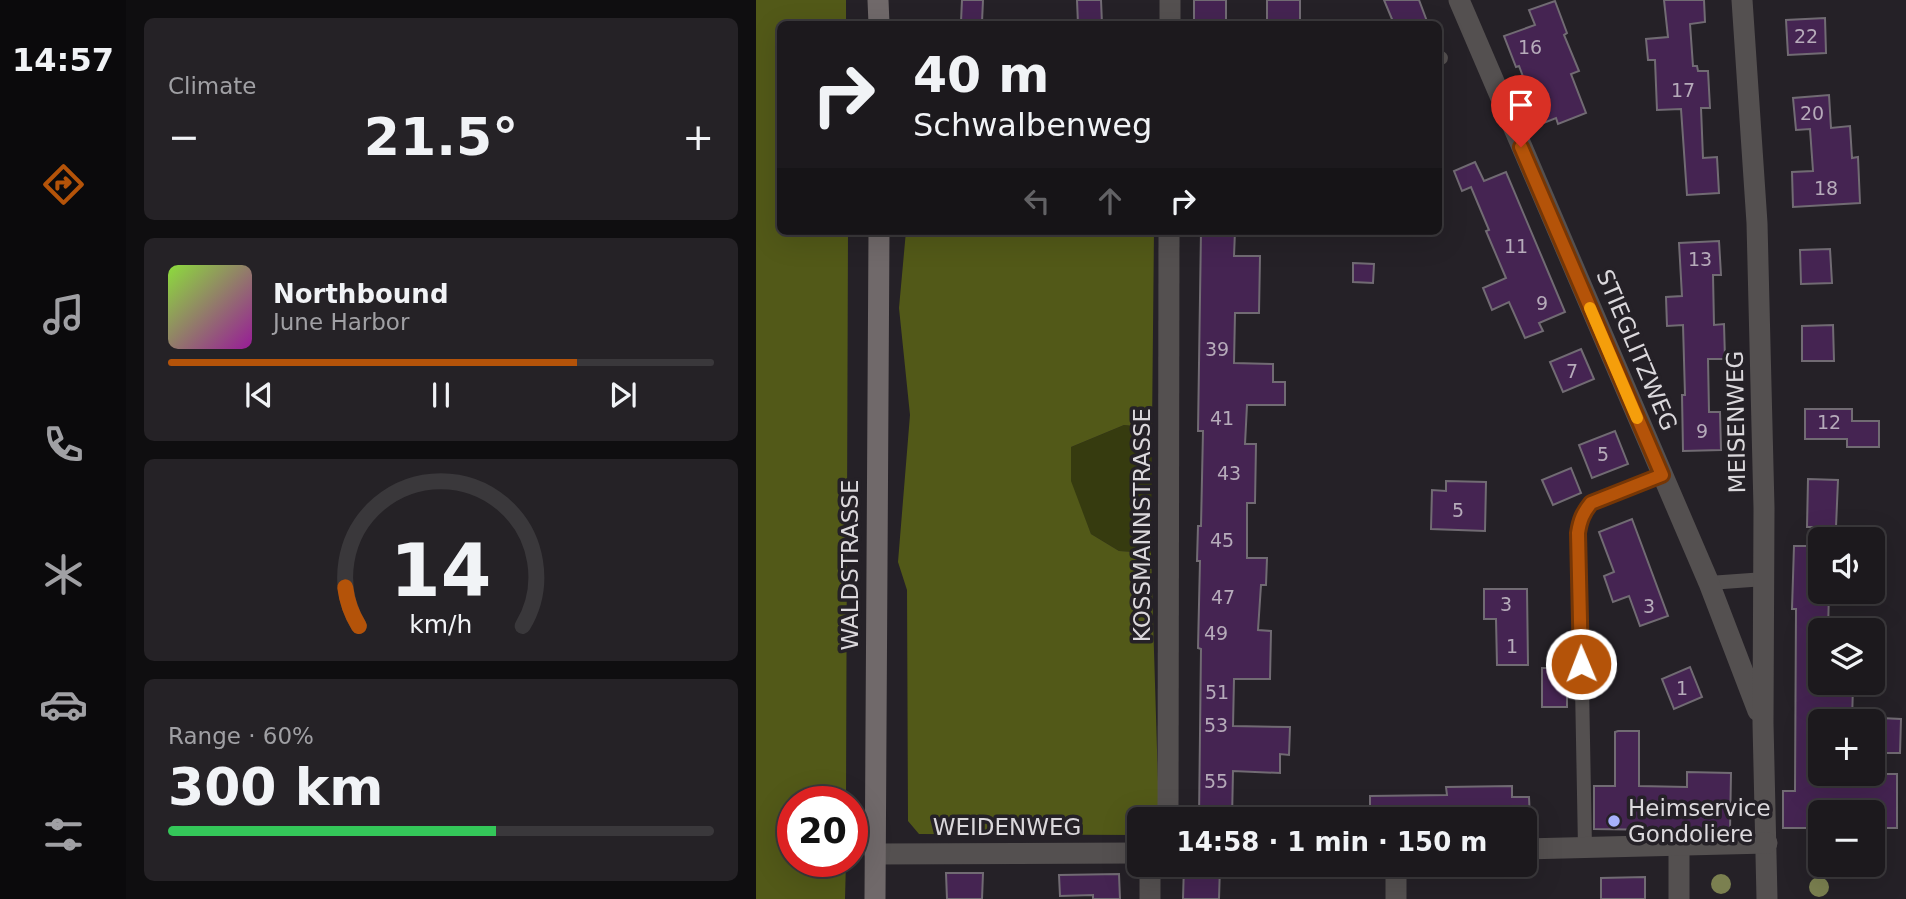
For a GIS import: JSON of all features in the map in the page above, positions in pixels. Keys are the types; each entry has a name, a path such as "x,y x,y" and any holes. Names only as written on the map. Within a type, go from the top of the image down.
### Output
{"street":[{"path":"878,0 879,21"},
{"path":"1170,0 1170,21"},
{"name":"STIEGLITZWEG","path":"1458,0 1709,583 1763,723"},
{"name":"MEISENWEG","path":"1742,0 1757,223 1765,579 1763,723 1767,899"},
{"name":"WALDSTRASSE","path":"875,899 879,235"},
{"name":"KOSSMANNSTRASSE","path":"1167,807 1169,235"},
{"path":"1537,849 1767,843"},
{"path":"1679,846 1679,899"},
{"name":"WEIDENWEG","path":"875,853 1127,853"},
{"path":"1150,877 1150,899"},
{"path":"1396,877 1396,899"}],"lane":[{"path":"1585,848 1579,522 1591,503 1662,475"},
{"path":"1709,583 1765,579"}],"green space":[{"path":"756,0 846,0 846,21 777,21 777,235 848,235 846,786 777,786 777,877 846,877 845,899 756,899"},
{"path":"906,235 1154,235 1152,428 1124,425 1071,447 1071,481 1091,534 1119,551 1151,553 1159,807 1127,807 1127,835 919,834 908,821 907,590 898,562 910,415 899,308"},
{"path":"1124,425 1152,428 1151,553 1119,551 1091,534 1070,481 1071,447"}],"building":[{"path":"962,0 983,0 982,21 961,21"},
{"path":"1077,0 1101,0 1102,21 1078,21"},
{"path":"1194,0 1226,0 1226,21 1194,21"},
{"path":"1267,0 1300,0 1300,21 1267,21"},
{"path":"1384,0 1419,0 1427,21 1393,21"},
{"path":"1664,0 1704,0 1705,22 1690,24 1693,66 1697,66 1698,71 1708,71 1710,108 1701,108 1703,158 1717,157 1719,193 1687,195 1681,109 1657,110 1655,60 1648,60 1646,39 1668,37"},
{"path":"1555,1 1567,33 1564,35 1579,71 1571,74 1586,113 1558,124 1556,118 1541,124 1519,66 1516,67 1504,36 1535,25 1529,10"},
{"path":"1825,18 1826,53 1788,55 1786,20"},
{"path":"1829,95 1831,128 1850,126 1852,158 1858,157 1860,203 1793,207 1792,172 1813,171 1810,129 1796,130 1793,98"},
{"path":"1475,162 1484,181 1506,172 1565,312 1539,323 1543,331 1525,338 1509,302 1492,310 1483,288 1506,278 1471,187 1462,191 1454,171"},
{"path":"1201,235 1235,235 1234,256 1260,256 1259,313 1235,313 1234,363 1273,364 1273,382 1285,382 1285,405 1247,405 1245,444 1256,444 1255,503 1247,503 1247,558 1267,558 1266,585 1261,585 1258,630 1271,631 1270,679 1234,679 1233,726 1290,727 1289,755 1280,754 1280,773 1233,771 1232,807 1199,807 1201,649 1198,648 1200,561 1197,561 1198,526 1201,526 1203,431 1198,431"},
{"path":"1719,241 1721,275 1713,275 1714,325 1724,324 1725,359 1708,359 1709,412 1720,412 1721,450 1683,451 1683,325 1667,326 1666,297 1682,296 1679,243"},
{"path":"1830,249 1832,283 1801,284 1800,250"},
{"path":"1353,263 1374,264 1373,283 1353,282"},
{"path":"1833,325 1834,361 1802,361 1802,326"},
{"path":"1581,349 1594,379 1563,392 1550,362"},
{"path":"1805,409 1852,409 1852,421 1879,421 1879,447 1847,447 1847,439 1805,439"},
{"path":"1615,431 1628,464 1592,478 1579,445"},
{"path":"1571,468 1581,493 1553,505 1542,480"},
{"path":"1808,479 1838,480 1836,527 1807,527"},
{"path":"1446,481 1486,482 1485,531 1431,529 1432,490 1446,491"},
{"path":"1632,519 1668,616 1640,626 1629,596 1613,602 1604,576 1614,572 1599,532"},
{"path":"1794,546 1808,546 1808,604 1829,604 1828,618 1808,618 1808,695 1853,695 1852,709 1808,709 1808,786 1885,786 1885,774 1897,774 1897,828 1885,828 1885,800 1808,800 1808,828 1783,828 1783,791 1795,791 1796,609 1792,609"},
{"path":"1484,589 1527,589 1528,665 1497,665 1496,619 1484,619"},
{"path":"1690,667 1702,697 1674,709 1662,679"},
{"path":"1542,668 1567,668 1567,707 1542,707"},
{"path":"1885,718 1901,719 1900,753 1885,753"},
{"path":"1639,731 1639,786 1687,787 1687,772 1731,773 1730,831 1594,829 1594,786 1615,786 1615,732"},
{"path":"1512,786 1512,797 1529,797 1529,807 1370,807 1370,796 1447,795 1446,787"},
{"path":"946,873 983,873 982,899 947,899"},
{"path":"1119,874 1120,899 1093,899 1093,895 1060,896 1059,875"},
{"path":"1184,877 1220,877 1219,899 1183,899"},
{"path":"1645,877 1645,899 1601,899 1601,878"}],"slow traffic":[{"path":"1590,308 1637,418"}],"place":[{"name":"Heimservice Gondoliere","path":"1614,821"}],"route":[{"path":"1521,147 1662,475 1591,503 1579,522 1581,664"}]}
